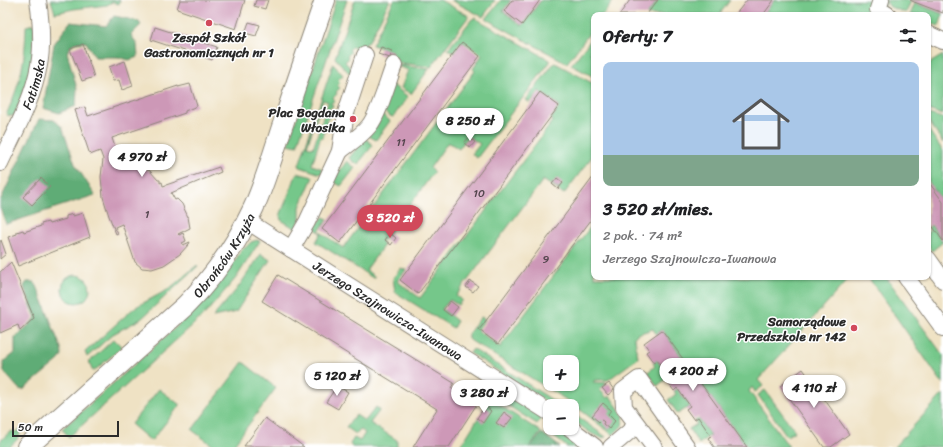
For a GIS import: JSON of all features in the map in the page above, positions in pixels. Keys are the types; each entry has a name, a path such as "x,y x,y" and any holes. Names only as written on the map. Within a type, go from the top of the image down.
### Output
{"street":[{"name":"Fatimska","path":"0,163 24,113 37,73 41,44 38,0"},
{"name":"Obrońców Krzyża","path":"27,447 181,310 213,276 247,221 261,189 324,0"},
{"path":"881,0 878,9 883,12"},
{"path":"931,35 943,40"},
{"path":"291,249 307,222 340,151 346,113 365,55"},
{"path":"340,151 362,133 371,123 376,114 394,65"},
{"name":"Jerzego Szajnowicza-Iwanowa","path":"247,221 543,409"},
{"path":"931,263 943,280"},
{"path":"908,280 943,328"},
{"path":"654,447 624,407 623,391 639,379 687,447"},
{"path":"611,447 637,425"},
{"path":"579,435 595,447"}],"green space":[{"path":"51,0 120,0 119,4 112,2 107,5 55,13"},
{"path":"336,0 347,0 297,146 288,144"},
{"path":"355,0 390,0 368,43 366,43 362,54 360,54 353,46 349,50 351,52 347,56 349,58 345,62 354,72 353,77 335,58"},
{"path":"394,0 440,0 469,16 431,67 394,62 389,60 392,51 372,45"},
{"path":"451,0 495,0 483,17"},
{"path":"501,0 511,0 503,11 522,26 541,0 614,0 605,12 591,12 591,31 567,63 486,19"},
{"path":"658,0 730,0 721,12 649,12"},
{"path":"774,0 886,0 884,12 766,12"},
{"path":"887,0 911,1 906,12 890,7"},
{"path":"915,3 943,14 939,26 931,23 931,12 911,12"},
{"path":"114,16 138,21 141,25 131,35 137,44 138,57 129,60 118,57 95,57 86,42 74,43 67,52 77,89 76,106 59,113 43,108 54,44 70,22 106,26"},
{"path":"475,18 550,60 550,62 477,158 472,154 480,144 468,136 459,149 448,142 430,168 434,172 381,242 384,245 366,270 375,277 373,278 316,242 321,233 314,228 323,217 328,219 319,231 343,248 475,71 473,69 482,55 462,41 453,52 448,49 472,19"},
{"path":"34,24 32,60 27,82 14,116 6,115 19,82 25,50 26,26"},
{"path":"591,40 591,75 571,65"},
{"path":"943,55 943,115 931,111 931,62"},
{"path":"554,63 591,82 591,158 564,194 543,180 456,296 462,300 458,305 450,300 442,309 457,321 453,328 395,292 393,278 401,268 406,270 397,281 420,298 553,121 551,119 560,106 539,91 530,103 526,100"},
{"path":"333,64 343,75 338,80 340,82 337,85 340,88 333,98 335,100 331,103 333,106 329,109 331,112 327,115 329,118 326,121 328,124 324,127 326,130 322,133 324,135 320,139 312,165 323,169 321,174 300,167 299,165","holes":["323,100 328,102 313,148 307,146"]},
{"path":"397,66 429,69 411,94 401,88 408,70"},
{"path":"391,84 407,96 393,117 382,110"},
{"path":"381,113 390,121 376,140 367,135"},
{"path":"931,115 943,118 943,143 931,125"},
{"path":"39,119 54,120 62,127 75,164 95,195 6,224 0,208 0,201"},
{"path":"931,133 943,151 943,202 931,185"},
{"path":"365,138 373,145 358,164 355,163 349,158"},
{"path":"347,161 355,168 341,186 332,181"},
{"path":"297,173 313,177 300,207 300,220 296,229 281,220 280,216"},
{"path":"931,225 943,242 932,251 931,250"},
{"path":"591,226 591,280 847,280 758,380 763,386 755,392 752,387 749,391 789,447 747,447 662,330 656,334 653,329 637,334 633,339 635,339 638,358 608,380 595,380 593,382 607,383 600,390 607,398 610,396 624,416 622,426 613,435 579,409 579,399 565,399 552,391 579,391 579,355 543,355 543,385 468,339 468,334 481,317 485,319 477,330 500,347"},
{"path":"257,240 260,241 236,278 205,314 69,437 62,429 158,344 185,318 222,278 243,248 251,242"},
{"path":"261,254 270,260 236,312 213,317 237,289"},
{"path":"196,266 198,266 141,319 113,334 87,357 85,352 134,308 169,289"},
{"path":"76,275 86,279 90,289 86,299 76,303 66,299 62,289 66,279"},
{"path":"870,280 888,280 943,355 943,384"},
{"path":"27,282 34,282 37,286 61,348 62,355 59,360 23,390 19,389 4,372 3,364 15,353 15,338 36,318 24,286"},
{"path":"114,339 122,347 94,371 92,370 89,362"},
{"path":"473,349 551,399 543,400 470,353"},
{"path":"657,360 669,377 657,386 648,372 655,366 653,363"},
{"path":"243,362 276,388 232,447 215,447 192,430"},
{"path":"486,382 542,418 537,424 477,386"},
{"path":"159,389 180,405 151,441 131,424"},
{"path":"677,389 690,406 678,414 668,400 676,394 674,391"},
{"path":"765,390 795,431 787,436 758,395"},
{"path":"943,394 943,447 894,447"},
{"path":"490,399 541,432 529,447 460,447"},
{"path":"376,407 380,410 370,423 397,440 397,447 352,447 350,444 354,438 360,441 365,433 360,429 356,434 346,427 356,415 365,421"},
{"path":"579,418 606,437 593,434 579,424"},
{"path":"698,418 710,435 699,444 689,429 697,424 695,421"},
{"path":"20,429 17,440 9,447 0,447 0,441 11,431 16,432"},
{"path":"542,433 560,447 530,447"},
{"path":"551,435 565,435 581,447 567,447"}],"building":[{"path":"180,0 245,0 236,29 177,9"},
{"path":"256,0 268,0 265,9 254,6"},
{"path":"512,0 540,0 522,25 504,11"},
{"path":"630,0 658,0 648,12 621,12"},
{"path":"747,0 774,0 765,12 737,12"},
{"path":"910,0 943,0 943,13 914,2"},
{"path":"249,22 260,25 256,36 245,33"},
{"path":"155,27 217,47 212,60 151,40"},
{"path":"462,42 480,56 340,243 322,229"},
{"path":"83,44 94,77 82,81 70,49"},
{"path":"381,47 392,51 390,58 378,54"},
{"path":"125,61 133,86 122,90 119,80 113,81 109,67"},
{"path":"190,84 197,106 185,111 185,113 112,138 120,163 125,162 123,156 134,161 150,171 158,180 160,180 160,183 162,182 163,186 219,167 221,172 171,193 175,200 177,199 182,204 188,217 190,228 178,234 183,233 186,241 182,243 183,245 190,242 180,254 164,265 152,269 142,268 135,262 122,224 115,227 118,233 116,234 103,197 101,177 103,159 100,151 90,155 75,110 85,107 88,116 178,86"},
{"path":"540,92 559,106 418,294 400,280"},
{"path":"469,137 475,142 470,148 464,143"},
{"path":"41,178 50,187 32,205 23,197"},
{"path":"557,178 563,183 558,189 552,184"},
{"path":"591,180 591,220 498,344 479,330"},
{"path":"931,185 943,202 943,241 931,224"},
{"path":"83,213 90,237 18,266 8,237 23,230 24,232 41,226 41,224 48,222 49,224 66,219 66,216 73,214 73,216"},
{"path":"390,233 396,238 391,245 385,240"},
{"path":"1,240 6,254 0,259 0,242"},
{"path":"11,262 34,318 20,331 18,325 0,333 0,272"},
{"path":"278,275 454,383 451,388 477,404 449,447 413,447 437,409 262,301"},
{"path":"470,281 478,286 473,292 466,287"},
{"path":"450,301 458,307 451,316 443,310"},
{"path":"662,330 747,447 714,447 708,438 711,436 698,417 694,420 686,409 690,406 677,388 674,391 666,380 669,377 657,360 654,363 646,352 649,350 644,343"},
{"path":"803,369 849,434 831,447 824,447 780,386"},
{"path":"609,383 614,390 608,395 602,388"},
{"path":"337,386 348,392 338,409 326,402"},
{"path":"603,403 611,410 608,414 615,421 609,429 603,424 603,421 601,420 599,422 592,416"},
{"path":"485,406 491,411 483,423 477,418"},
{"path":"504,412 512,418 504,428 496,423"},
{"path":"265,418 304,447 244,446"}],"place":[{"name":"Zespół Szkół Gastronomicznych nr 1","path":"209,23"},
{"name":"Plac Bogdana Włosika","path":"353,119"},
{"name":"Samorządowe Przedszkole nr 142","path":"854,328"}]}
